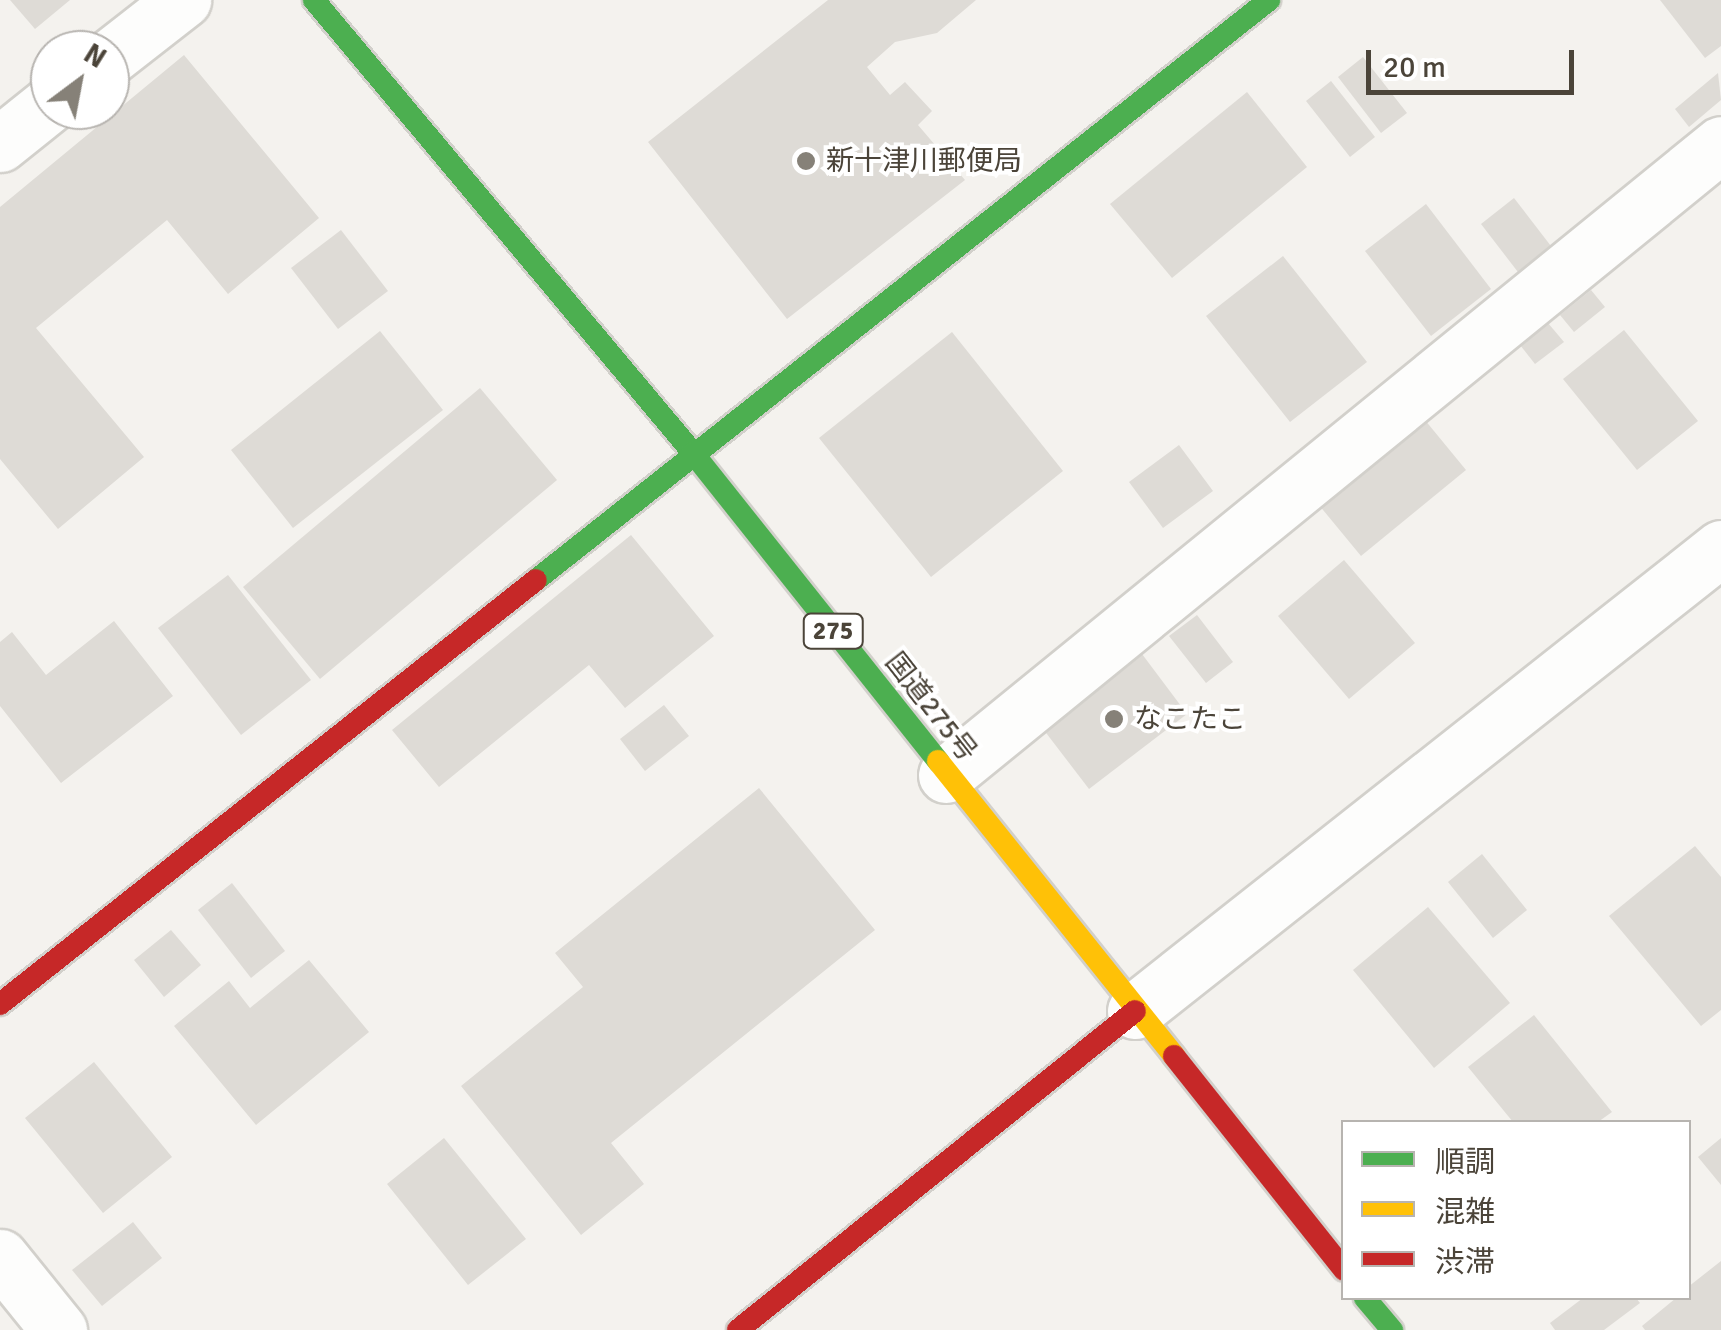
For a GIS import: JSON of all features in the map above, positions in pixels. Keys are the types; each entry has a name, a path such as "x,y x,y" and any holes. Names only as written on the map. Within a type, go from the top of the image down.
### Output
{"main road":[{"name":"国道275号","path":"314,0 693,453 1341,1266"},
{"path":"0,1004 1269,0"},
{"path":"738,1330 1135,1010"},
{"path":"1368,1300 1392,1330"}],"street":[{"path":"130,41 183,0"},
{"path":"0,144 30,120"},
{"path":"946,775 1721,144"},
{"path":"1135,1010 1721,548"},
{"path":"0,1258 60,1330"}],"building":[{"path":"10,0 70,0 35,29"},
{"name":"新十津川郵便局","path":"828,0 976,0 937,33 895,42 867,67 890,95 905,82 932,111 918,125 965,180 787,319 648,142"},
{"path":"1660,0 1721,0 1721,46 1705,58"},
{"path":"184,55 319,218 228,294 167,220 36,328 144,457 58,529 0,459 0,207 93,130 130,130 130,100"},
{"path":"1363,57 1407,113 1381,133 1338,77"},
{"path":"1718,73 1721,100 1689,127 1675,109"},
{"path":"1331,81 1375,137 1350,157 1306,101"},
{"path":"1247,92 1307,167 1172,278 1110,204"},
{"path":"1514,198 1554,250 1521,276 1481,224"},
{"path":"1426,204 1491,289 1431,336 1365,251"},
{"path":"341,230 388,291 338,329 291,268"},
{"path":"1283,256 1367,362 1290,422 1206,316"},
{"path":"1591,290 1605,307 1574,332 1560,315"},
{"path":"1548,323 1564,342 1535,364 1520,345"},
{"path":"1624,330 1698,421 1637,470 1563,379"},
{"path":"380,331 443,410 293,528 231,450"},
{"path":"952,332 1063,471 931,577 819,438"},
{"path":"480,388 557,480 320,679 243,587"},
{"path":"1420,414 1466,470 1361,556 1314,499"},
{"path":"1179,445 1213,491 1163,528 1129,482"},
{"path":"631,535 714,636 625,708 589,665 439,787 392,730"},
{"path":"1344,560 1415,643 1349,699 1278,616"},
{"path":"228,575 311,680 241,735 158,628"},
{"path":"1197,615 1233,662 1206,683 1169,636"},
{"path":"114,621 173,696 61,783 0,706 0,642 12,632 46,675"},
{"name":"なこたこ","path":"1139,650 1187,714 1089,789 1040,725"},
{"path":"664,705 689,736 645,771 620,739"},
{"path":"759,788 875,930 611,1143 644,1184 581,1235 461,1086 583,987 555,953"},
{"path":"1695,846 1721,877 1721,1010 1701,1026 1609,916"},
{"path":"1482,854 1527,910 1493,938 1448,882"},
{"path":"232,883 285,951 251,978 198,910"},
{"path":"1428,907 1510,1003 1434,1068 1353,970"},
{"path":"171,930 201,965 164,997 134,960"},
{"path":"309,960 369,1032 256,1125 174,1026 229,981 250,1008"},
{"path":"1534,1015 1612,1112 1601,1120 1511,1120 1468,1067"},
{"path":"94,1062 172,1157 103,1213 25,1118"},
{"path":"444,1138 526,1239 468,1285 387,1184"},
{"path":"1721,1138 1721,1185 1698,1157"},
{"path":"133,1222 162,1258 102,1306 72,1270"},
{"path":"1721,1261 1721,1330 1645,1330 1642,1326 1674,1300 1691,1300 1691,1285"},
{"path":"1580,1300 1640,1303 1604,1330 1555,1330 1550,1323"}],"traffic: fast":[{"path":"314,0 693,453 938,761"},
{"path":"536,580 1269,0"},
{"path":"1367,1300 1392,1330"}],"traffic: slow":[{"path":"938,761 1174,1056"}],"traffic: jam":[{"path":"0,1004 536,580"},
{"path":"738,1330 1135,1011"},
{"path":"1174,1056 1341,1266"}],"place":[{"name":"新十津川郵便局","path":"806,161"},
{"name":"なこたこ","path":"1114,719"}]}
